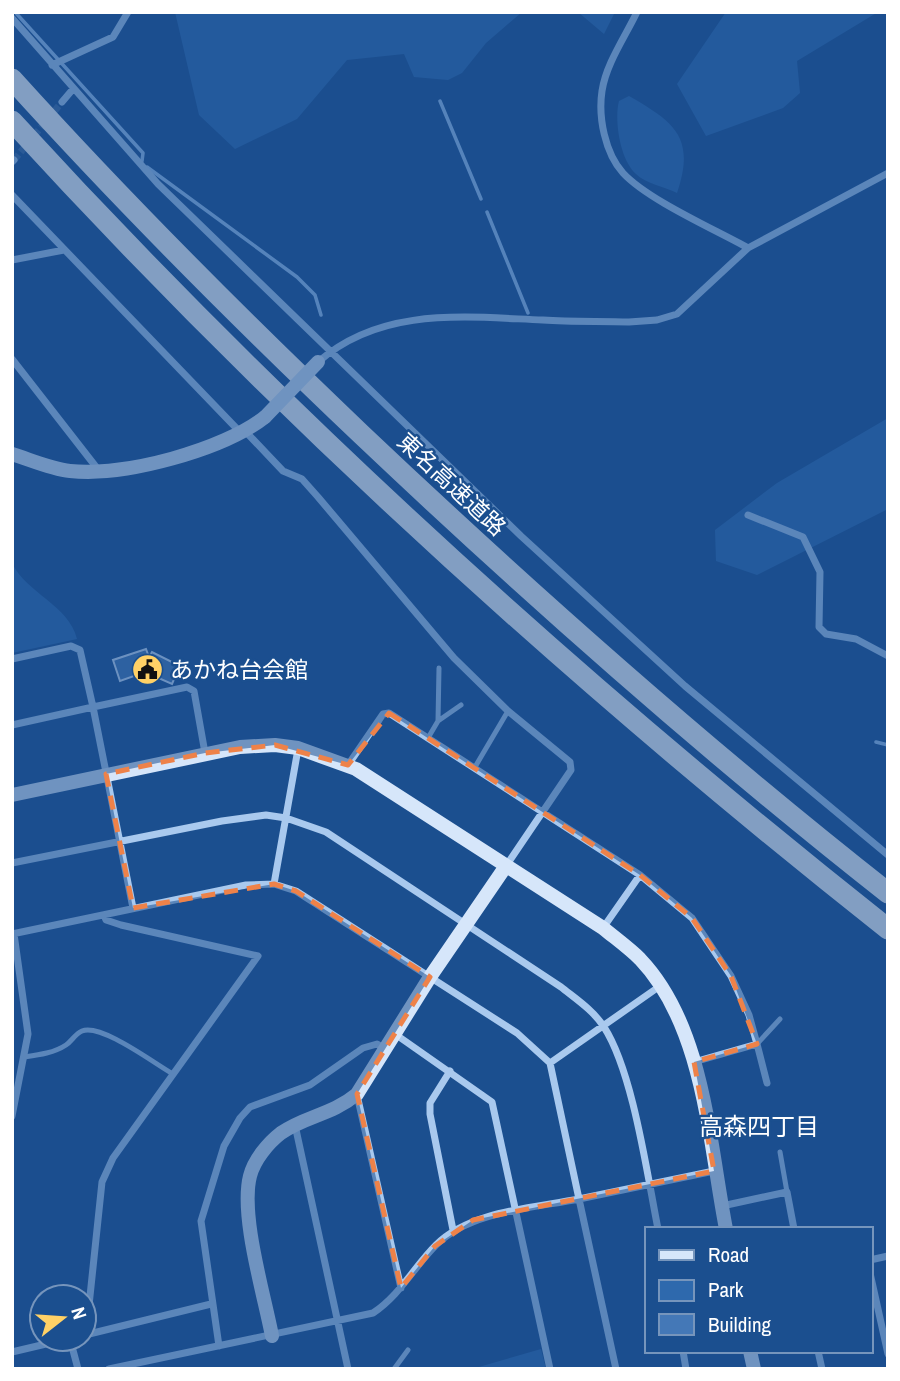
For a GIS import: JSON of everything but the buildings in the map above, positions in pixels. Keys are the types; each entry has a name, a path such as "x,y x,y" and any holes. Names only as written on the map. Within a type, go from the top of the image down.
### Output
{"highway":[{"name":"東名高速道路","path":"12,79 165,244 489,554 653,701 888,893"},
{"path":"12,121 144,262 245,362 480,584 637,724 888,929"}],"street":[{"path":"52,65 113,37 128,12"},
{"path":"637,12 602,91 601,118 613,159 624,174 656,196 748,248"},
{"path":"12,18 158,184 611,621 804,788 888,855"},
{"path":"62,102 73,89"},
{"path":"12,454 68,471 100,472 219,445 244,433 265,416 331,350 370,329 451,315 546,321 657,320 687,307 748,248 888,173"},
{"path":"12,195 244,433 283,471 302,479 454,658 508,711 570,762 571,770 465,924 357,1094 340,1108 295,1125 268,1144 250,1175 248,1212 272,1336"},
{"path":"12,260 64,250"},
{"path":"12,359 100,472"},
{"path":"748,515 803,537 820,572 819,627 826,634 856,639 888,656"},
{"path":"12,659 71,646 80,650 133,908"},
{"path":"12,725 187,687 194,691 205,753"},
{"path":"348,765 383,714 389,713 640,875 692,918 731,976 749,1015 767,1083"},
{"path":"12,795 205,753 275,745 298,748 348,765 603,928 640,959 672,1004 694,1062 726,1227"},
{"path":"274,884 298,748"},
{"path":"12,863 222,821 266,815 286,818 326,832 561,987 587,1007 604,1026 617,1053 627,1085 658,1227"},
{"path":"603,928 640,875"},
{"path":"12,1116 28,1034 13,934 246,886 274,884 296,891 517,1033 550,1063 616,1369"},
{"path":"91,1283 102,1182 113,1158 258,956 121,925 106,920 104,915"},
{"path":"550,1063 660,986"},
{"path":"395,1034 492,1102 550,1369"},
{"path":"219,1346 201,1222 224,1146 240,1118 250,1107 310,1085 363,1048 377,1044 385,1049"},
{"path":"694,1062 757,1044"},
{"path":"450,1072 430,1103 430,1114 453,1230"},
{"path":"357,1094 401,1288"},
{"path":"295,1125 348,1369"},
{"path":"109,1369 373,1313 401,1288 435,1246 453,1230 473,1220 714,1171"},
{"path":"721,1206 787,1192 794,1227"},
{"path":"872,1282 888,1354"},
{"path":"98,1332 211,1304"}],"lane":[{"path":"438,721 439,668"},
{"path":"428,738 438,721 461,705"},
{"path":"475,767 508,711"},
{"path":"757,1044 780,1019"},
{"path":"24,1058 54,1051 79,1032 89,1029 107,1035 173,1074"},
{"path":"780,1153 787,1192"},
{"path":"394,1369 408,1350"}],"highlighted area":[{"path":"389,713 640,875 692,918 710,942 731,976 757,1044 694,1062 714,1171 473,1220 435,1246 401,1288 357,1094 430,977 296,891 274,884 133,908 106,774 205,753 275,745 348,765"}],"green space":[{"path":"175,12 522,12 486,43 462,73 448,80 414,77 404,54 347,60 297,119 235,149 199,115"},
{"path":"578,12 615,12 604,34"},
{"path":"726,12 878,12 797,61 800,93 783,108 706,136 677,84"},
{"path":"629,96 658,114 677,133 684,158 677,193 640,177 630,168 622,150 618,129 619,101"},
{"path":"888,418 888,509 757,575 716,561 715,530 777,483"},
{"path":"12,563 27,583 65,617 77,639 12,653"},
{"path":"541,1349 546,1369 472,1369"}],"waterway":[{"path":"15,12 143,153 142,161"},
{"path":"440,101 481,199"},
{"path":"147,167 297,277 315,295 321,315"},
{"path":"487,212 528,313"},
{"path":"876,742 888,745"}],"tunnel":[{"path":"14,160 62,102"}],"place":[{"name":"あかね台会館","path":"147,669"}],"district":[{"name":"高森四丁目","path":"759,1126"}]}
